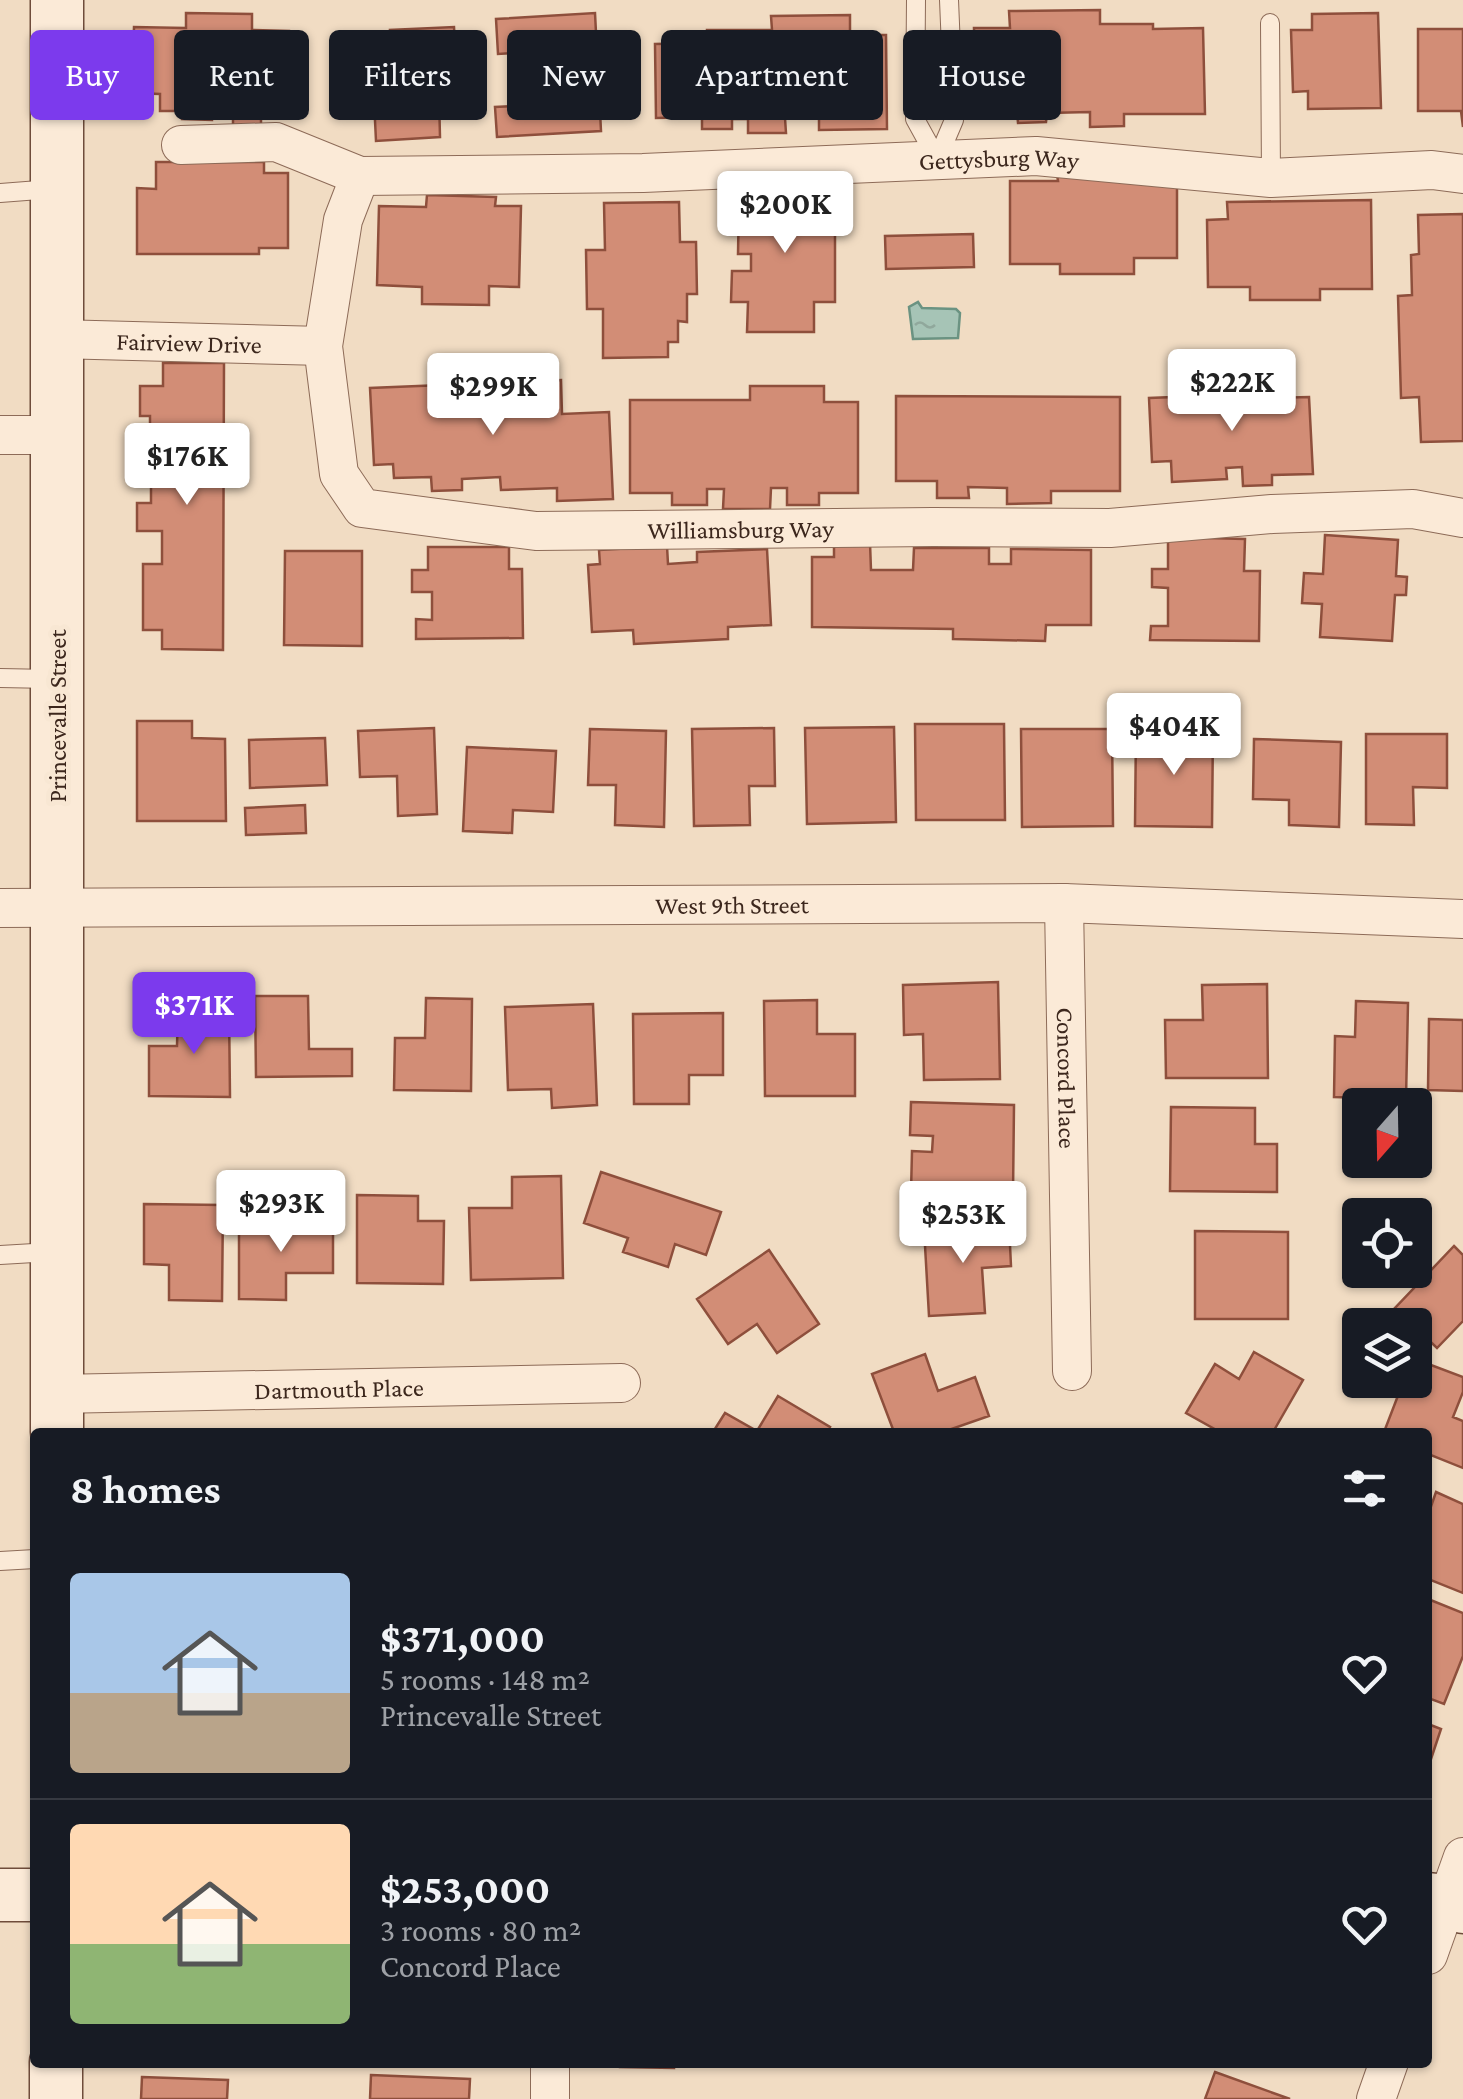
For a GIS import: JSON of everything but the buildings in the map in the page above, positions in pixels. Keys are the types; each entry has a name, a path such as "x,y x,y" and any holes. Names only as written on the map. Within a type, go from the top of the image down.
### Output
{"street":[{"name":"Princevalle Street","path":"57,0 57,1413"},
{"name":"Gettysburg Way","path":"182,145 276,142 360,176 643,173 1036,156 1271,178 1432,170 1463,174"},
{"name":"Williamsburg Way","path":"360,176 343,220 323,346 339,474 362,508 536,531 1110,528 1272,514 1413,510 1463,518"},
{"name":"Fairview Drive","path":"57,339 323,346"},
{"path":"0,435 58,435"},
{"name":"West 9th Street","path":"0,908 1064,903 1463,919"},
{"name":"Concord Place","path":"1064,903 1072,1371"},
{"name":"Dartmouth Place","path":"57,1413 620,1383"},
{"path":"1432,1944 1450,1891"},
{"path":"0,1895 30,1895"},
{"path":"56,2068 56,2099"},
{"path":"550,2068 550,2099"},
{"path":"1376,2099 1387,2068"}],"lane":[{"path":"916,0 915,119 937,160"},
{"path":"937,160 954,120 949,0"},
{"path":"1270,23 1271,178"},
{"path":"0,193 57,188"},
{"path":"0,678 57,679"},
{"path":"0,1255 56,1252"},
{"path":"0,1561 30,1559"}],"water":[{"path":"918,302 922,308 956,309 960,313 958,338 913,339 909,307"}]}
